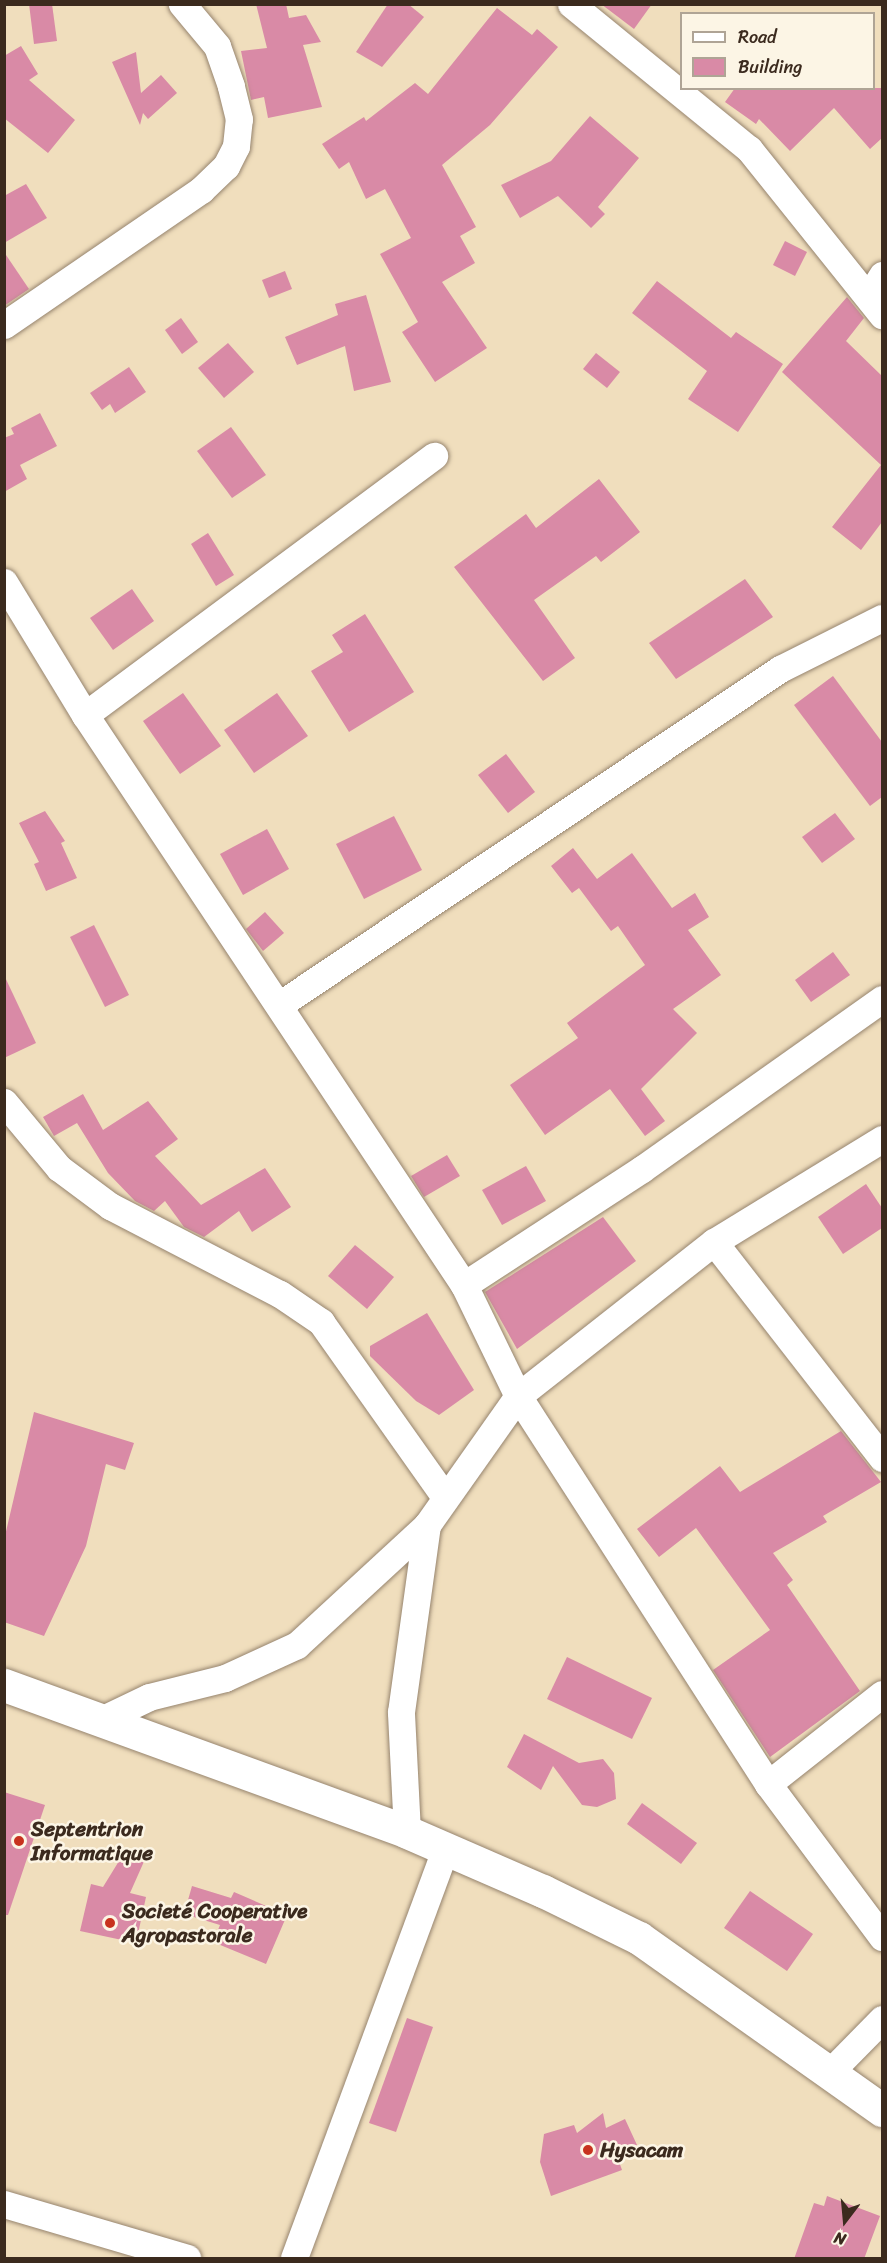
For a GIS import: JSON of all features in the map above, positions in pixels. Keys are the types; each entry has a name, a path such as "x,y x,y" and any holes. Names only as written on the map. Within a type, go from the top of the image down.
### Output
{"street":[{"path":"4,325 201,190 226,166 236,146 238,119 231,86 217,46 182,4"},
{"path":"571,4 749,149 878,295"},
{"path":"85,715 434,456"},
{"path":"4,582 12,605 282,1003 465,1285 518,1396 768,1784 882,1937"},
{"path":"282,1003 780,669 882,618"},
{"path":"465,1285 642,1169 882,999"},
{"path":"4,1102 59,1168 110,1206 280,1294 321,1322 444,1496"},
{"path":"99,1721 149,1697 225,1678 297,1645 427,1525 444,1496 518,1396 714,1242 882,1139"},
{"path":"714,1242 882,1458"},
{"path":"407,1832 401,1712 427,1525"},
{"path":"4,1685 407,1832 639,1938 828,2074 882,2109"},
{"path":"768,1784 882,1694"},
{"path":"294,2259 445,1849"},
{"path":"828,2074 882,2019"},
{"path":"4,2204 187,2259"}],"building":[{"path":"29,4 52,4 57,41 34,44"},
{"path":"256,4 286,4 289,18 306,15 321,42 303,45 322,107 268,118 264,97 251,100 241,51 267,48"},
{"path":"388,4 408,4 424,17 382,67 356,52"},
{"path":"601,4 652,4 634,29"},
{"path":"497,8 532,35 537,29 558,47 490,125 442,165 476,227 460,236 475,263 442,282 487,348 435,382 402,332 418,322 380,254 411,238 385,189 366,199 349,162 339,169 322,144 364,117 366,121 415,83 428,94"},
{"path":"21,46 38,74 29,80 75,120 48,153 4,118 4,56"},
{"path":"136,52 141,93 161,75 177,93 148,119 143,113 140,125 112,62"},
{"path":"875,88 882,88 882,138 870,149 834,108 790,151 759,119 756,124 725,102 734,90 875,90"},
{"path":"590,116 639,158 598,207 605,214 591,228 558,196 520,218 501,185 551,161"},
{"path":"26,184 47,218 4,243 4,196"},
{"path":"785,241 807,252 795,276 773,265"},
{"path":"4,252 29,289 4,306"},
{"path":"285,271 292,289 269,298 262,280"},
{"path":"657,281 731,338 736,332 783,364 738,432 688,399 707,371 632,313"},
{"path":"366,295 391,382 354,391 345,346 297,365 285,337 338,315 335,304"},
{"path":"847,297 864,318 846,341 882,376 882,522 861,550 832,527 881,465 782,372"},
{"path":"181,318 198,342 182,354 165,330"},
{"path":"228,343 254,372 224,398 198,368"},
{"path":"596,353 620,372 607,388 583,369"},
{"path":"129,367 146,392 115,413 110,404 102,410 90,393"},
{"path":"40,413 57,446 20,465 27,479 4,492 4,438 14,434 11,428"},
{"path":"231,427 266,475 232,498 197,451"},
{"path":"599,479 640,532 601,562 596,556 534,600 575,658 543,681 454,567 526,514 536,528"},
{"path":"208,533 234,575 216,586 191,544"},
{"path":"745,579 773,617 676,679 649,643"},
{"path":"132,589 154,621 113,650 90,618"},
{"path":"365,614 414,692 349,732 311,671 343,652 332,635"},
{"path":"833,676 882,742 882,797 870,806 794,705"},
{"path":"183,693 221,746 180,774 143,721"},
{"path":"277,693 308,736 254,773 224,730"},
{"path":"506,754 535,792 508,813 478,775"},
{"path":"45,811 65,841 61,843 77,878 46,891 34,864 39,862 19,823"},
{"path":"835,813 855,839 822,863 802,837"},
{"path":"394,816 422,870 364,899 336,844"},
{"path":"267,829 289,869 243,895 220,854"},
{"path":"573,848 597,879 632,853 672,908 695,893 709,917 688,930 721,975 673,1009 697,1033 641,1089 665,1121 645,1136 610,1089 545,1135 510,1085 578,1038 567,1023 645,965 618,926 611,931 579,888 572,893 551,866"},
{"path":"265,912 284,933 263,951 246,929"},
{"path":"94,925 129,995 105,1007 70,937"},
{"path":"833,952 850,975 811,1002 795,980"},
{"path":"4,975 36,1043 4,1058"},
{"path":"83,1094 103,1130 148,1101 178,1139 155,1156 201,1205 265,1168 291,1207 252,1232 239,1211 204,1237 184,1227 165,1201 154,1211 135,1201 108,1173 77,1123 54,1136 43,1117"},
{"path":"447,1155 460,1176 424,1197 411,1176"},
{"path":"526,1166 546,1201 502,1225 482,1190"},
{"path":"866,1184 882,1208 882,1228 843,1254 818,1217"},
{"path":"603,1217 636,1261 517,1349 485,1292"},
{"path":"355,1245 394,1277 367,1309 328,1276"},
{"path":"427,1313 474,1390 439,1415 416,1401 370,1356 370,1346"},
{"path":"34,1412 134,1443 125,1470 106,1464 86,1546 44,1636 4,1622 4,1540"},
{"path":"841,1431 881,1482 823,1516 827,1522 773,1553 793,1580 787,1585 860,1691 770,1757 713,1670 770,1630 696,1528 659,1557 637,1529 720,1466 740,1492"},
{"path":"567,1657 652,1698 632,1739 547,1699"},
{"path":"524,1734 579,1763 603,1759 614,1773 616,1799 597,1807 582,1805 553,1766 541,1790 507,1767"},
{"name":"Septentrion Informatique","path":"4,1792 45,1805 8,1915 4,1915"},
{"path":"642,1803 697,1843 681,1864 627,1824"},
{"path":"127,1848 146,1857 130,1893 146,1897 136,1943 80,1931 91,1884 103,1887"},
{"path":"192,1886 231,1898 234,1892 287,1915 266,1964 213,1942 220,1925 184,1914"},
{"path":"750,1891 813,1934 787,1971 724,1928"},
{"path":"407,2018 433,2027 396,2132 369,2123"},
{"name":"Hysacam","path":"603,2113 606,2128 625,2119 637,2145 616,2153 622,2170 551,2196 540,2162 544,2134 574,2125 577,2133"},
{"path":"827,2196 880,2216 864,2259 794,2259 814,2203 824,2206"}],"place":[{"name":"Septentrion Informatique","path":"19,1841"},
{"name":"Societé Cooperative Agropastorale","path":"110,1923"},
{"name":"Hysacam","path":"588,2150"}]}
